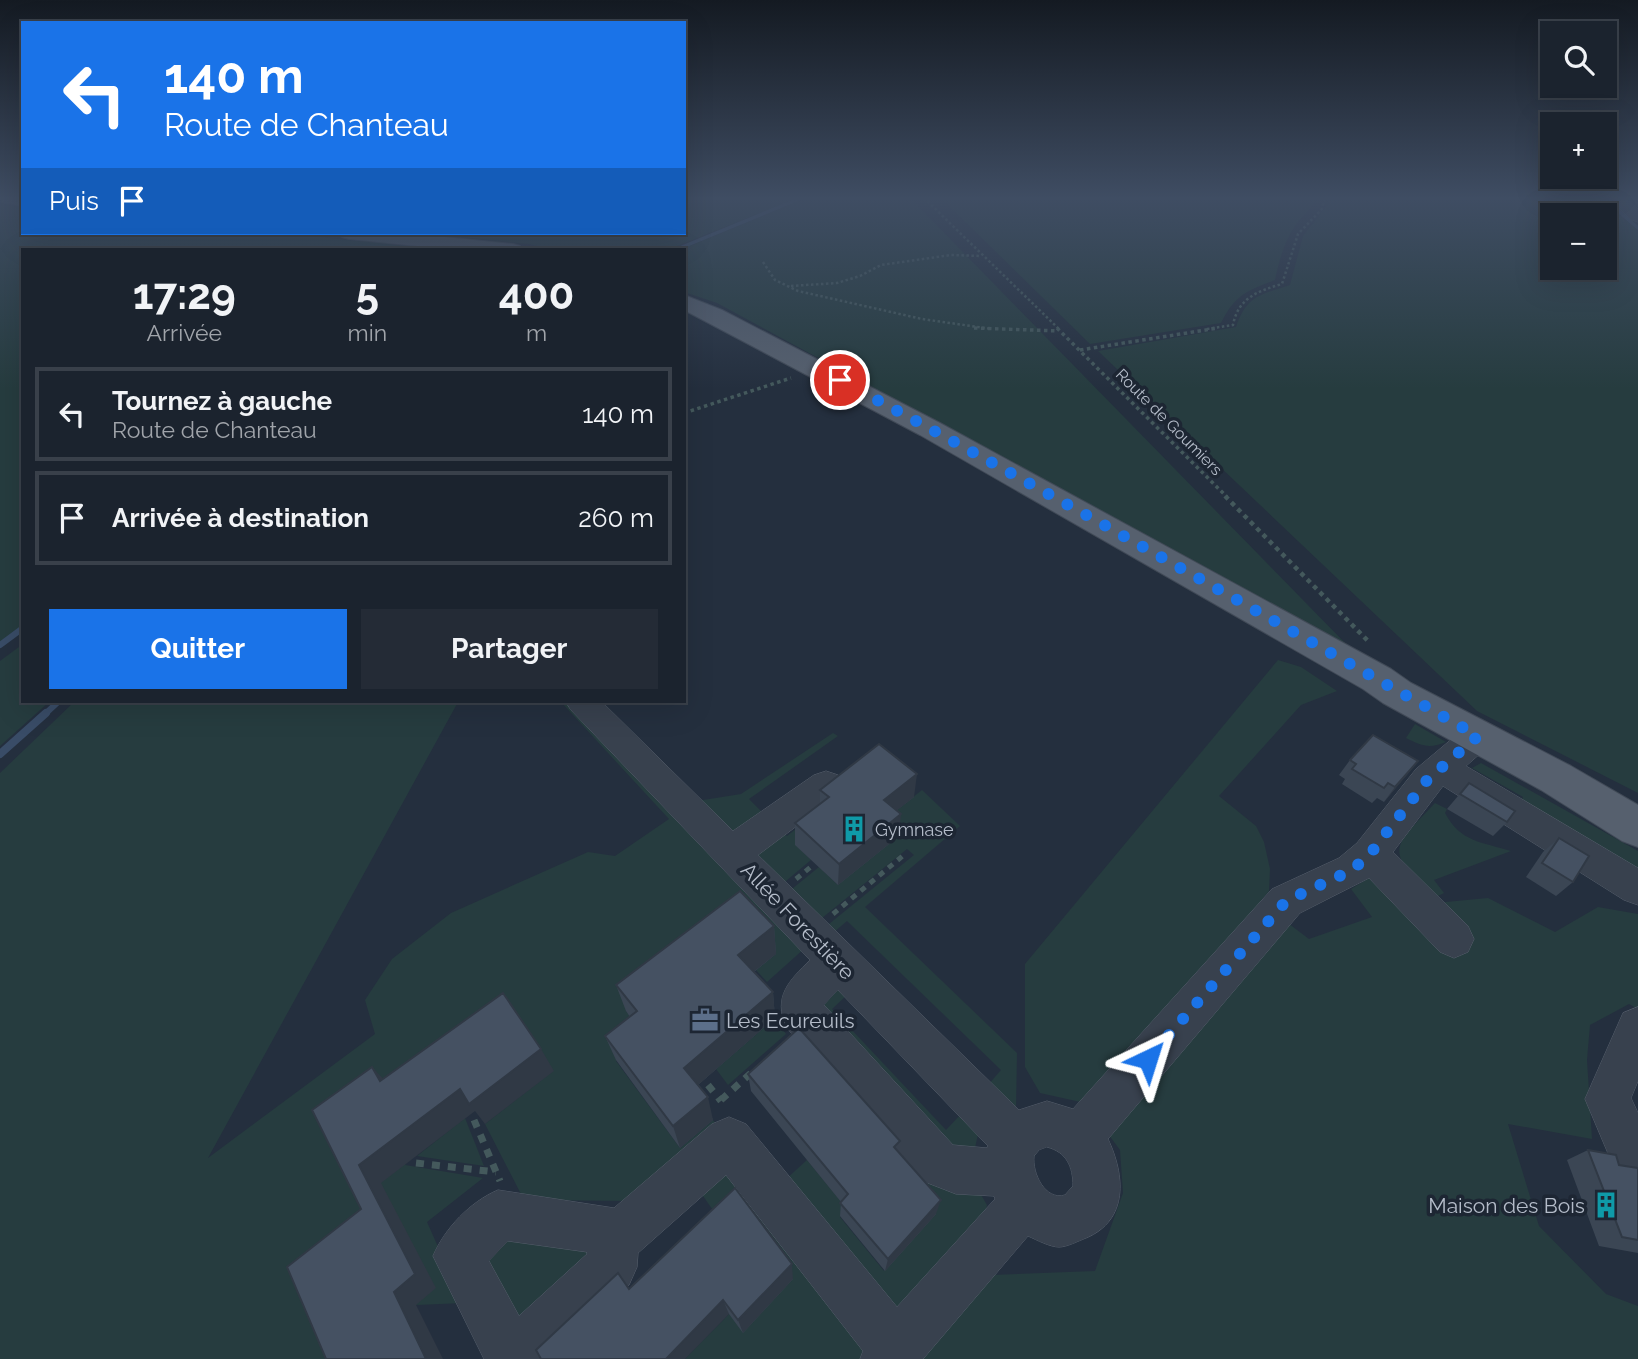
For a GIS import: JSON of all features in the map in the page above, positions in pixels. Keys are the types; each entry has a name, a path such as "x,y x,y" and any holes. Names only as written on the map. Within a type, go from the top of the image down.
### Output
{"main road":[{"path":"686,304 818,368 1143,547 1397,693 1556,778 1638,817"},
{"path":"1556,778 1638,828"}],"street":[{"name":"Allée Forestière","path":"583,703 824,947 1016,1172"},
{"path":"1078,1138 1286,901 1352,870 1370,854 1428,779 1478,736"},
{"path":"1441,768 1638,888"},
{"path":"731,853 826,785"},
{"path":"1370,854 1454,939"},
{"path":"824,947 804,995 801,1012 937,1163 956,1170 1016,1172"},
{"path":"1638,1028 1608,1098 1638,1167"},
{"path":"614,1241 729,1141 891,1354 1016,1172 1023,1130 1047,1124 1060,1127 1078,1138 1093,1157 1098,1187 1086,1212 1076,1219 1049,1220 1035,1214 1016,1172"},
{"path":"497,1194 607,1230 614,1241 611,1267 513,1359 458,1256 497,1194"}],"path":[{"path":"790,286 837,283 860,276 881,265 906,261"},
{"name":"Route de Goumiers","path":"988,261 1377,652"},
{"path":"1079,350 1233,325 1234,311 1250,294 1282,284 1289,261"},
{"path":"764,262 774,279 806,292 929,321 1027,332 1059,331"},
{"path":"686,412 818,368"},
{"path":"824,947 905,854"},
{"path":"721,1100 760,1065"},
{"path":"474,1120 497,1194"},
{"path":"416,1163 497,1194"}],"green space":[{"path":"0,261 21,261 21,626 0,642"},
{"path":"686,261 972,261 1346,644 717,303 686,293"},
{"path":"1006,261 1279,261 1275,280 1242,295 1231,306 1221,323 1090,344"},
{"path":"1296,261 1540,261 1540,280 1617,280 1617,261 1638,261 1638,793 1477,711 1098,351 1236,327 1245,308 1263,294 1290,285"},
{"path":"21,645 21,703 48,703 0,746 0,661"},
{"path":"1278,660 1301,667 1337,691 1301,705 1219,796 1256,826 1264,842 1270,869 1269,891 1260,902 1309,939 1372,917 1351,889 1369,878 1381,884 1403,906 1488,898 1555,932 1598,907 1638,914 1638,1009 1629,1004 1590,1025 1587,1060 1592,1139 1508,1124 1539,1226 1606,1294 1638,1306 1638,1359 895,1359 965,1276 1095,1271 1123,1193 1120,1150 1085,1103 1040,1093 1025,1067 1025,964"},
{"path":"73,703 457,703 208,1158 375,1034 365,1000 392,959 451,913 588,852 615,856 669,819 562,703 574,703 805,948 767,982 756,970 776,954 626,1011 646,1037 616,1061 680,1148 713,1120 720,1130 629,1201 524,1200 485,1124 553,1071 516,1017 405,1165 483,1178 427,1222 463,1303 416,1305 349,1359 0,1359 0,773"},
{"path":"592,703 601,703 697,801 741,794 833,733 838,736 749,799 767,817 739,842 689,802"},
{"path":"1415,724 1446,742 1426,746 1406,738"},
{"path":"1481,763 1638,851 1638,878 1517,809 1523,797 1472,768"},
{"path":"922,790 960,826 865,907 1017,1053 1016,1109 982,1092 1001,1070 847,921 827,938 829,924 914,855 907,849 822,918 787,893 819,867 838,885 882,822"},
{"path":"1435,803 1447,809 1445,813 1451,823 1465,835 1481,843 1511,851 1434,880 1444,893 1430,900 1406,869 1400,849 1409,831"},
{"path":"819,811 796,845 811,860 780,886 755,861 755,844 778,829 787,836"},
{"path":"834,983 847,995 832,1009 946,1130 964,1111 979,1130 972,1161 944,1156 817,1020"},
{"path":"775,1018 786,1034 728,1085 716,1069"},
{"path":"465,1118 484,1166 417,1156"},
{"path":"807,1160 847,1209 840,1217 884,1271 891,1163 980,1193 987,1205 980,1236 907,1322 784,1181"},
{"path":"721,1165 873,1359 685,1359 729,1314 722,1223 696,1186"},
{"path":"583,1234 593,1258 531,1332 482,1272 501,1238"}],"building":[{"path":"1373,735 1418,761 1395,787 1388,783 1384,788 1352,769 1356,764 1350,760"},
{"name":"Gymnase","path":"879,744 917,774 884,800 901,814 839,864 795,823 829,797 820,790"},
{"path":"1469,783 1515,811 1507,822 1460,794"},
{"path":"1559,838 1589,856 1573,882 1542,863"},
{"path":"740,891 774,926 738,955 773,992 684,1068 708,1097 673,1126 605,1036 637,1011 616,985"},
{"path":"503,993 541,1049 469,1104 460,1089 359,1165 415,1274 394,1292 426,1359 326,1359 287,1267 361,1209 312,1110 372,1067 380,1081"},
{"path":"799,1028 900,1141 894,1147 941,1200 888,1259 840,1203 848,1194 748,1074"},
{"path":"1588,1150 1616,1155 1619,1165 1638,1168 1638,1240 1622,1237"},
{"path":"735,1188 792,1264 738,1320 723,1300 666,1359 541,1359 536,1350 618,1273 629,1289"}],"waterway":[{"path":"0,645 21,629"},
{"path":"44,715 57,703"},
{"path":"0,754 46,713"}],"place":[{"name":"Gymnase","path":"854,829"},
{"name":"Les Ecureuils","path":"705,1020"},
{"name":"Maison des Bois","path":"1606,1205"}],"route":[{"path":"840,380 1478,736 1428,779 1370,854 1352,870 1286,901 1148,1059"}]}
